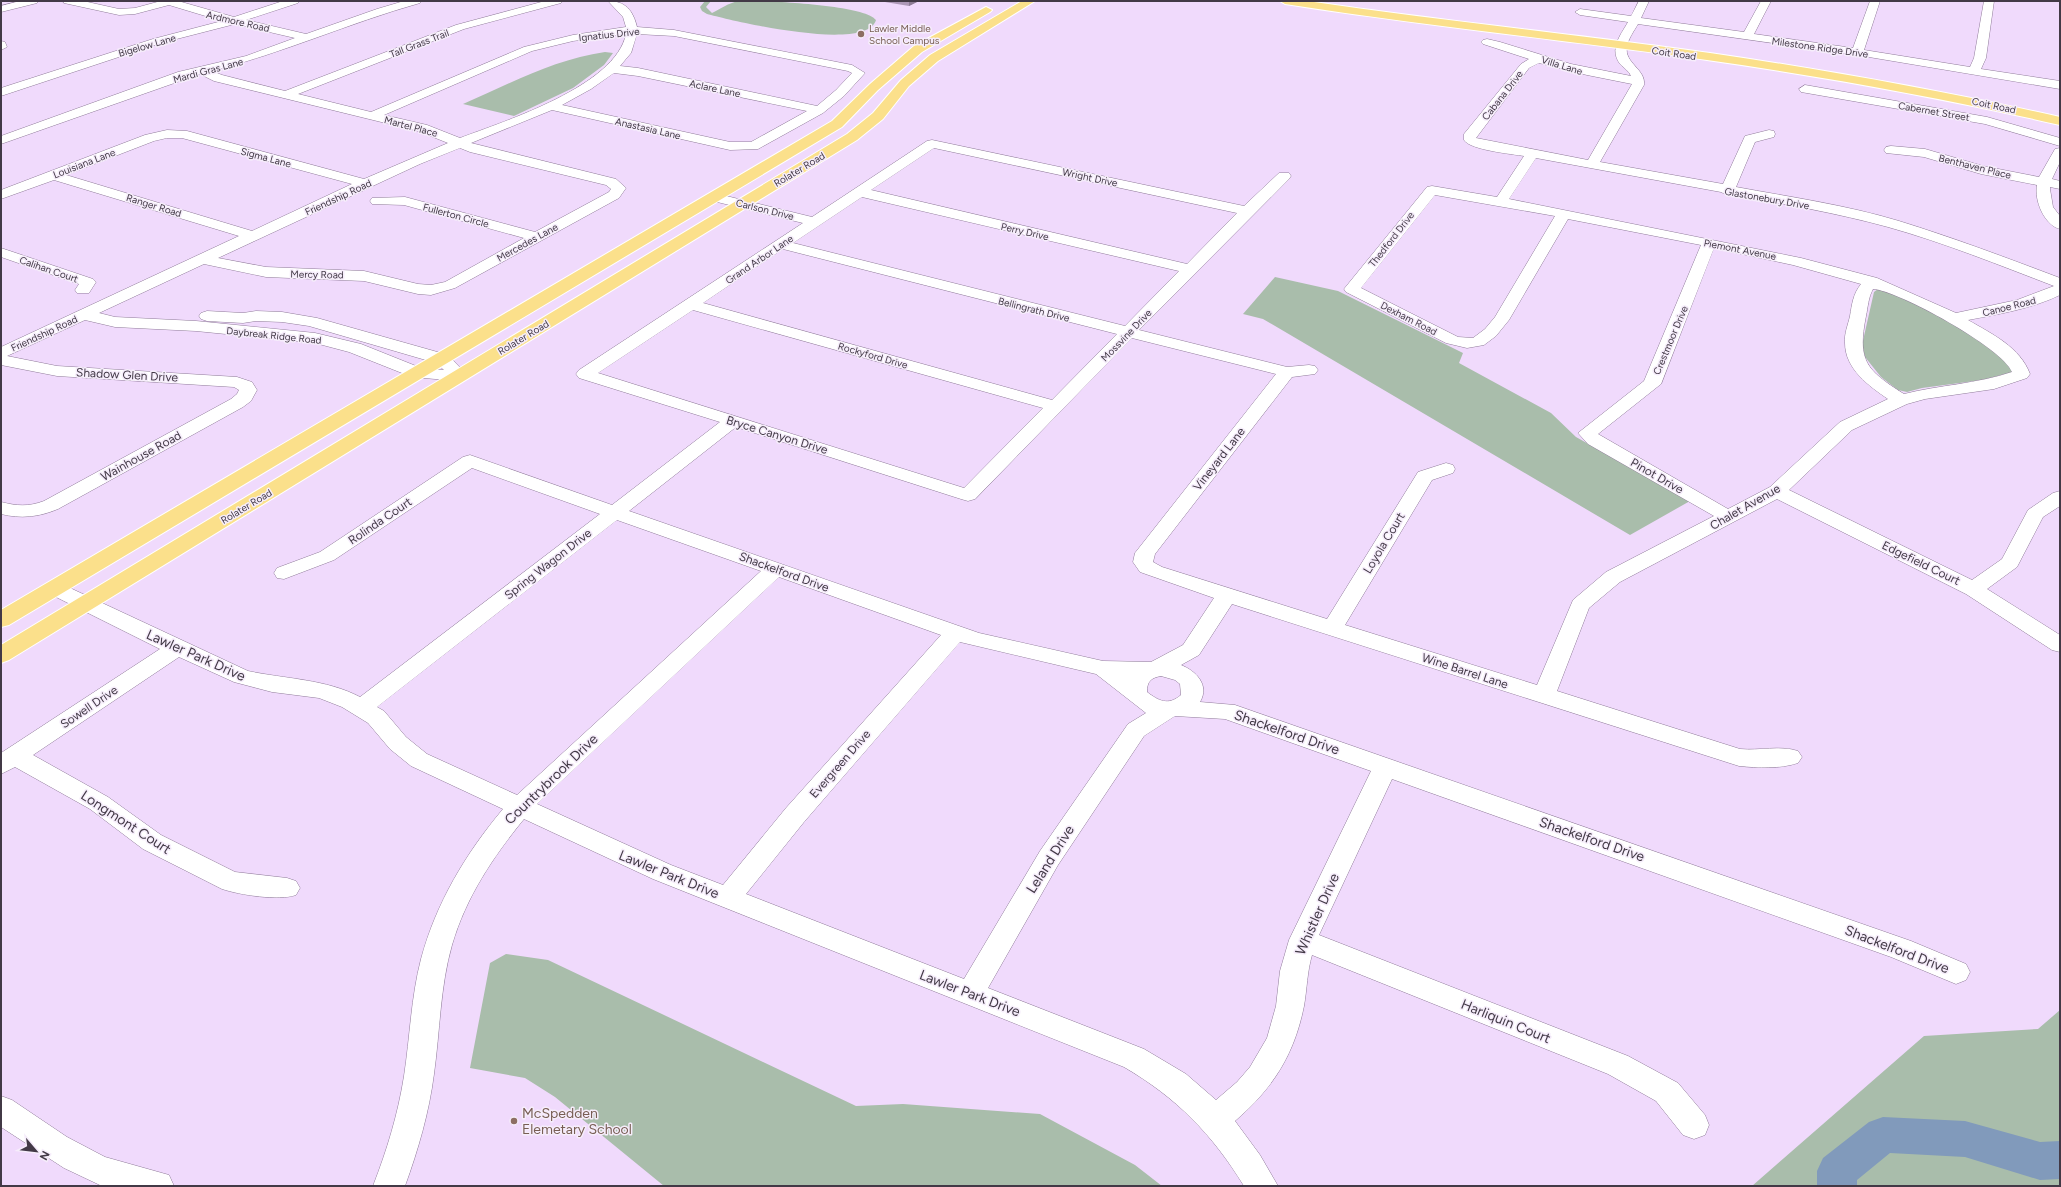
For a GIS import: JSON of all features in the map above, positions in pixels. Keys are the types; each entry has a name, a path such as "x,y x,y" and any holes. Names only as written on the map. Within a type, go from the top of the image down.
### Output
{"main road":[{"name":"Rolater Road","path":"1,620 837,124 874,87 913,52 1000,7 1030,1"},
{"name":"Coit Road","path":"1286,1 1912,82 2060,113"},
{"name":"Coit Road","path":"1330,1 1364,10"},
{"name":"Rolater Road","path":"1,655 852,137 878,116 905,83 1000,7"},
{"name":"Coit Road","path":"1621,45 1886,84 1996,106 2060,121"},
{"path":"913,52 938,56"}],"street":[{"path":"1,9 33,1"},
{"path":"68,1 121,12 171,2"},
{"name":"Bigelow Lane","path":"1,92 157,41 235,21 294,1"},
{"name":"Mardi Gras Lane","path":"1,140 200,70 250,58 416,1"},
{"name":"Tall Grass Trail","path":"285,94 460,27 557,1"},
{"path":"1591,165 1638,86 1639,80 1636,72 1620,58 1621,45 1644,1"},
{"path":"1747,36 1766,1"},
{"path":"1858,52 1875,1"},
{"path":"1974,70 1980,58 1989,1"},
{"name":"Ardmore Road","path":"171,2 235,21 308,38"},
{"path":"618,5 630,18 632,30"},
{"name":"Milestone Ridge Drive","path":"1580,12 1858,52 1974,70 2060,86"},
{"name":"Friendship Road","path":"1,353 366,184 551,106 585,88 611,69 628,49 632,30"},
{"name":"Ignatius Drive","path":"371,116 528,49 573,38 632,30 674,33 857,70 859,73 840,93 819,110"},
{"name":"Villa Lane","path":"1487,42 1511,48 1595,75 1639,80"},
{"name":"Cabana Drive","path":"1470,137 1524,66 1539,58"},
{"name":"Aclare Lane","path":"611,69 638,72 819,110"},
{"name":"Martel Place","path":"200,70 218,78 428,130 459,144 475,149 611,182 619,188"},
{"name":"Cabernet Street","path":"1806,89 1987,121 2060,142"},
{"name":"Anastasia Lane","path":"551,106 730,146 745,147 759,144 819,110"},
{"name":"Louisiana Lane","path":"1,195 150,138 167,134"},
{"name":"Sigma Lane","path":"167,134 182,134 366,184"},
{"path":"1728,191 1750,139 1769,134"},
{"name":"Glastonebury Drive","path":"1470,137 1470,140 1477,144 1728,191 1818,206 1893,224 1968,248 2060,283"},
{"name":"Grand Arbor Lane","path":"585,374 932,144"},
{"name":"Wright Drive","path":"932,144 1247,211"},
{"name":"Benthaven Place","path":"1891,150 1925,153 1982,170 2060,185"},
{"path":"2060,152 2051,165 2043,182 2042,197 2047,208 2060,226"},
{"path":"1501,201 1532,154"},
{"name":"Ranger Road","path":"53,175 254,236"},
{"name":"Mossvine Drive","path":"968,495 1247,211 1284,176"},
{"name":"Mercedes Lane","path":"431,290 450,285 614,195 619,188"},
{"name":"Piemont Avenue","path":"1431,190 1501,201 1807,262 1872,281 1915,298 1956,318 2000,346 2020,369 2021,374"},
{"name":"Thedford Drive","path":"1352,289 1431,190"},
{"name":"Perry Drive","path":"860,192 1190,269"},
{"name":"Carlson Drive","path":"714,197 815,222"},
{"name":"Fullerton Circle","path":"377,201 405,201 535,237"},
{"name":"Dexham Road","path":"1352,289 1452,340 1468,344 1482,340 1499,325 1564,214"},
{"name":"Crestmoor Drive","path":"1587,433 1652,384 1709,243"},
{"name":"Bellingrath Drive","path":"781,244 1287,372"},
{"name":"Calihan Court","path":"1,252 88,282 83,290"},
{"name":"Mercy Road","path":"203,259 266,272 364,276 418,289 431,290"},
{"path":"1872,281 1862,295 1853,341 1853,349 1857,360 1868,374 1901,400"},
{"name":"Canoe Road","path":"1956,318 2039,299 2060,289"},
{"name":"Rockyford Drive","path":"691,304 1055,406"},
{"name":"Daybreak Ridge Road","path":"104,306 137,312 249,320 288,334 316,338 355,348 418,373 459,376"},
{"name":"Daybreak Ridge Road","path":"84,315 115,322 305,320 324,324 442,359 459,376"},
{"path":"288,334 305,320"},
{"name":"Shadow Glen Drive","path":"1,360 30,367 57,371 237,382 246,386 248,392"},
{"path":"1287,372 1309,370"},
{"name":"Vineyard Lane","path":"1145,565 1143,559 1145,553 1287,372"},
{"name":"Bryce Canyon Drive","path":"585,374 968,495"},
{"name":"Chalet Avenue","path":"1544,696 1580,605 1613,577 1730,518 1777,491 1846,426 1901,400 1924,394 1994,384 2021,374"},
{"name":"Wainhouse Road","path":"1,508 14,512 30,512 55,503 237,403 248,392"},
{"name":"Spring Wagon Drive","path":"362,707 733,421"},
{"name":"Pinot Drive","path":"1587,433 1594,440 1730,518"},
{"name":"Shackelford Drive","path":"470,461 955,633 994,644 1057,656 1103,668 1156,670"},
{"name":"Rolinda Court","path":"284,573 327,556 470,461"},
{"name":"Loyola Court","path":"1332,629 1425,476 1446,468"},
{"name":"Edgefield Court","path":"1777,491 1973,589 2060,645"},
{"path":"1973,589 2010,563 2035,514 2060,497"},
{"name":"Wine Barrel Lane","path":"1145,565 1155,572 1739,757 1753,759 1790,757"},
{"name":"Countrybrook Drive","path":"389,1186 406,1135 414,1104 432,975 443,930 455,902 477,862 520,807 776,569"},
{"name":"Lawler Park Drive","path":"55,588 177,648 242,677 272,684 322,691 336,695 362,707 376,717 398,743 420,760 633,860 1134,1058 1175,1082 1201,1104 1216,1119 1239,1150 1262,1186"},
{"path":"1156,670 1191,650 1227,595"},
{"name":"Evergreen Drive","path":"728,898 795,815 955,633"},
{"name":"Sowell Drive","path":"8,761 177,648"},
{"path":"1137,696 1151,706 1172,708 1183,705 1191,698 1193,692 1191,682 1191,650"},
{"name":"Shackelford Drive","path":"1103,668 1137,696"},
{"path":"1136,730 1137,696 1135,687 1138,678 1146,672 1156,670 1176,671 1191,682"},
{"name":"Shackelford Drive","path":"1191,682 1227,711"},
{"name":"Shackelford Drive","path":"1172,708 1227,711 1901,949 1956,972"},
{"name":"Leland Drive","path":"970,993 1049,858 1136,730 1172,708"},
{"name":"Longmont Court","path":"8,761 99,803 152,842 231,882 287,888"},
{"name":"Whistler Drive","path":"1216,1119 1248,1092 1264,1070 1280,1042 1289,1012 1294,971 1303,940 1386,766"},
{"name":"Harliquin Court","path":"1303,940 1618,1065 1666,1092 1694,1125"},
{"path":"1,1110 84,1165 125,1180 158,1186"}],"green space":[{"path":"705,1 711,1 706,7 712,13 738,1 766,1 810,4 853,10 868,15 876,20 867,30 849,34 798,32 743,23 707,14 702,11 700,7"},
{"path":"605,52 613,53 604,65 573,88 514,116 463,104 550,66 586,55"},
{"path":"1275,277 1338,291 1463,353 1459,363 1551,413 1576,437 1690,501 1630,535 1263,319 1243,314"},
{"path":"1878,289 1915,301 1998,351 2013,372 1982,380 1922,388 1907,392 1898,390 1881,377 1865,357 1862,345 1874,292"},
{"path":"506,954 548,960 856,1106 903,1104 1040,1114 1135,1165 1162,1186 664,1186 555,1097 525,1078 470,1068 490,963"},
{"path":"2060,1010 2060,1186 1752,1186 1924,1036 2038,1029"}],"waterway":[{"path":"1837,1186 1837,1171 1883,1135 1965,1139 2040,1161 2060,1160"}],"place":[{"name":"Lawler Middle School Campus","path":"861,34"},
{"name":"McSpedden Elemetary School","path":"514,1121"}]}
